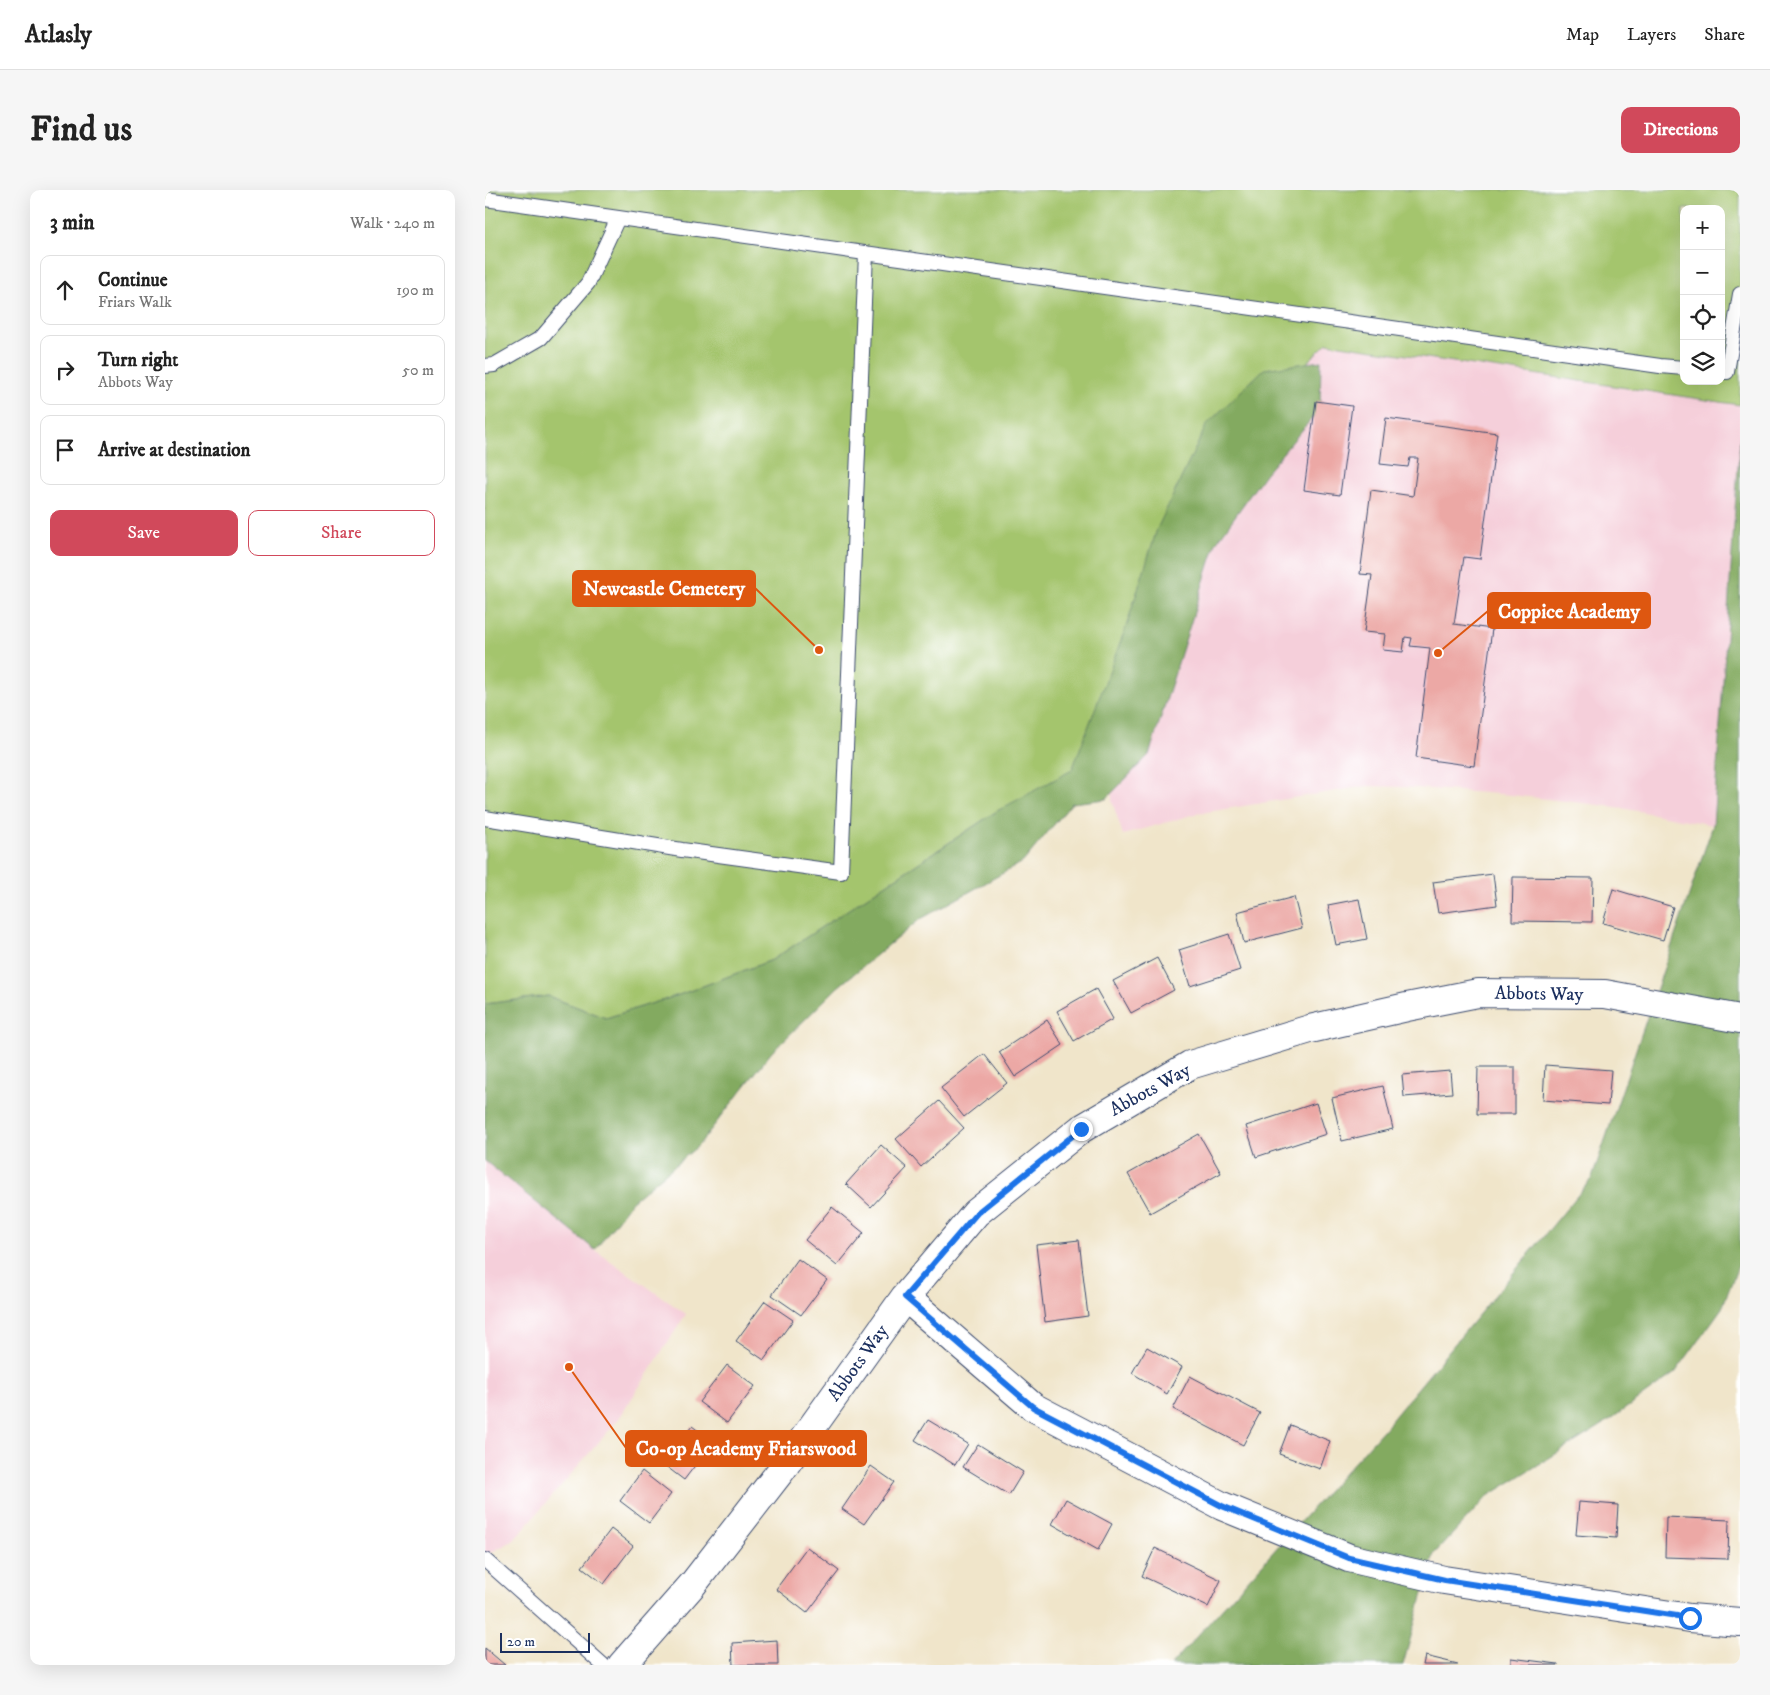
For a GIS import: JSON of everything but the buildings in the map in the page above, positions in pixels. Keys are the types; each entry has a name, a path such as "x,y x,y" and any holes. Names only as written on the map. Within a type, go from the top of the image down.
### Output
{"street":[{"name":"Abbots Way","path":"622,1665 693,1584 780,1472 905,1297 977,1213 1081,1129 1190,1065 1310,1029 1478,993 1605,994 1740,1019"},
{"path":"905,1297 1033,1407 1222,1506 1349,1558 1454,1582 1690,1618 1740,1622"}],"lane":[{"path":"485,199 1680,368"},
{"path":"485,366 494,366 541,338 588,283 618,218"},
{"path":"485,818 682,850 841,872 866,253"},
{"path":"1725,372 1727,372 1740,294"},
{"path":"485,1560 603,1665"}],"shaded area":[{"path":"1327,343 1740,405 1740,438 1713,825 1616,807 1512,795 1366,786 1195,814 1123,835 1112,801 1110,768 1276,393"},
{"path":"485,1161 595,1250 686,1314 618,1420 514,1540 485,1556"}],"green space":[{"path":"485,190 1740,190 1740,405 1327,343 1276,393 1110,768 997,811 772,960 679,995 606,1018 548,996 485,1004"},
{"path":"1321,361 1320,409 1265,474 1216,543 1149,755 1106,799 1072,803 1023,862 919,920 838,987 771,1053 698,1146 631,1202 595,1250 485,1161 485,1004 548,996 606,1018 679,995 772,960 997,811 1072,770 1126,627 1157,529 1207,424 1264,369"},
{"path":"1740,438 1740,1261 1722,1308 1675,1373 1604,1424 1488,1496 1434,1554 1403,1665 1171,1665 1384,1429 1592,1178 1713,825"}],"place":[{"name":"Newcastle Cemetery","path":"819,650"},
{"name":"Coppice Academy","path":"1438,653"},
{"name":"Co-op Academy Friarswood","path":"569,1367"}],"route":[{"path":"1081,1129 977,1213 905,1297 1033,1407 1222,1506 1349,1558 1445,1580 1690,1618"}]}
